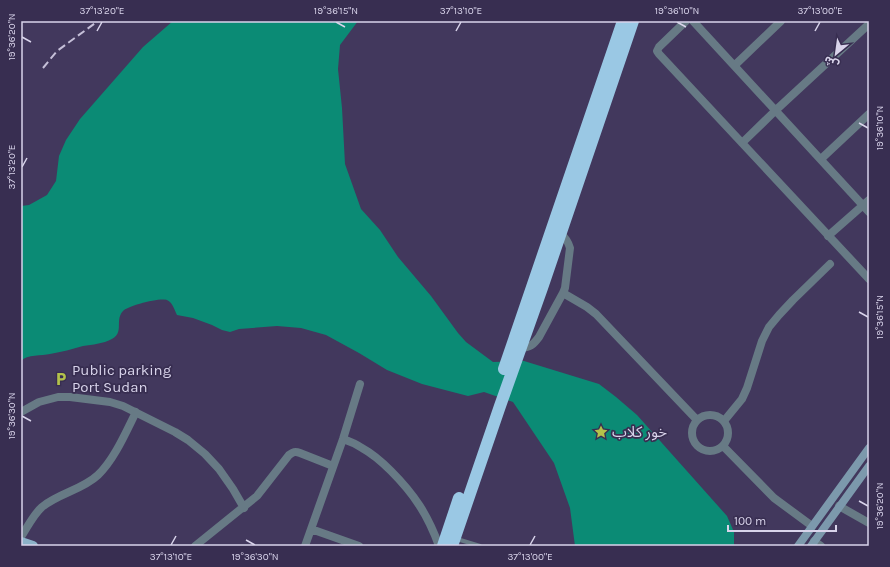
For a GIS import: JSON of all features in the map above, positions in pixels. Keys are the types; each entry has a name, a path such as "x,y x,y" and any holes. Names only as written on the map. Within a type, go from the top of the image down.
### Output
{"highway":[{"path":"516,350 623,21"},
{"path":"453,542 466,493 496,405 560,234 633,21"},
{"path":"443,546 466,493"}],"main road":[{"path":"21,542 33,546"}],"street":[{"path":"686,21 657,49 658,53 869,279"},
{"path":"694,21 821,159 866,203 869,212"},
{"path":"735,65 781,21"},
{"path":"742,143 869,24"},
{"path":"821,159 869,114"},
{"path":"828,236 866,203"},
{"path":"516,350 527,348 535,343 563,294 570,248 569,242 560,234"},
{"path":"724,421 742,399 762,341 769,327 793,300 830,264"},
{"path":"563,294 587,307 596,314 697,420"},
{"path":"305,546 343,439 360,384"},
{"path":"21,412 39,402 58,397 110,402 123,406 175,432 188,440 205,454 219,469 244,508"},
{"path":"21,538 42,507 64,494 90,482 99,475 112,458 136,412"},
{"path":"711,415 718,416 724,421 727,426 728,437 723,446 717,450 711,451 700,448 695,443 692,431 697,420 703,416 711,415"},
{"path":"343,439 371,453 401,481 420,505 427,517 439,546"},
{"path":"723,446 774,498 812,526"},
{"path":"798,546 869,448"},
{"path":"195,546 257,496 292,453 300,453 333,466"},
{"path":"816,544 839,506 869,467"},
{"path":"839,506 869,523"},
{"path":"311,529 359,546"}],"lane":[{"path":"453,542 480,546"}],"shaded area":[{"path":"173,21 358,21 340,45 338,69 345,164 361,209 380,230 398,257 431,296 466,342 493,362 524,361 599,384 637,415 727,516 734,532 734,546 575,546 570,508 554,463 513,402 484,392 468,396 422,384 387,370 326,335 301,328 277,326 239,329 230,332 193,318 177,315 171,303 163,299 137,305 123,311 120,315 118,332 112,339 102,343 47,355 31,356 21,361 21,206 29,205 47,195 56,181 59,156 66,140 80,119 143,47"}],"railway":[{"path":"43,68 57,51 98,21"}],"place":[{"name":"Public parking Port Sudan","path":"61,379"},
{"name":"خور كلاب","path":"601,432"}]}
